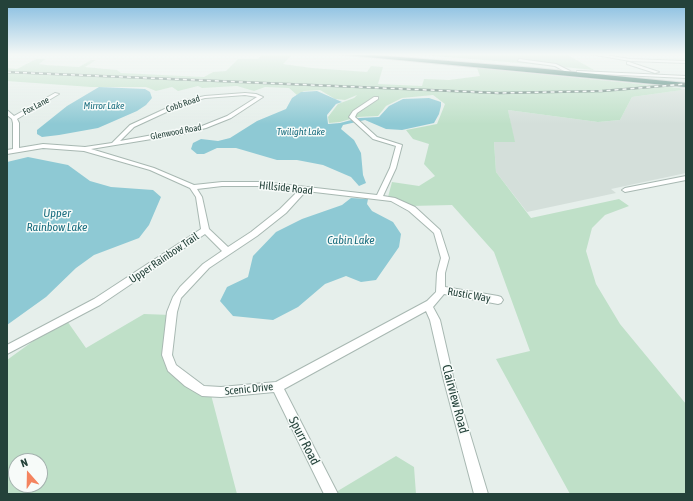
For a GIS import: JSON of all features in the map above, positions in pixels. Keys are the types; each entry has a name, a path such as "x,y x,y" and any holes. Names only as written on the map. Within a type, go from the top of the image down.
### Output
{"highway":[{"path":"607,77 686,85"},
{"path":"637,77 686,82"}],"street":[{"name":"Fox Lane","path":"14,118 57,94"},
{"name":"Cobb Road","path":"114,144 132,126 184,102 205,97 251,94 261,98"},
{"name":"Glenwood Road","path":"84,149 210,125 248,107 261,98"},
{"path":"376,98 355,112 352,117 375,138 399,145 393,168 379,198 400,202 422,217 438,232 445,258 441,273 440,290"},
{"path":"7,112 14,118 16,127 16,146"},
{"path":"7,152 16,146 84,149 147,167 193,187"},
{"path":"625,190 686,178"},
{"name":"Hillside Road","path":"193,187 222,184 263,184 379,198"},
{"name":"Upper Rainbow Trail","path":"7,350 97,302 205,230 199,197 193,187"},
{"name":"Scenic Drive","path":"304,189 283,211 197,274 177,298 170,323 167,355 172,368 189,382 202,391 221,392 277,387 428,305 440,293 440,290"},
{"path":"205,230 228,252"},
{"name":"Rustic Way","path":"440,290 498,300"},
{"name":"Clairview Road","path":"428,305 435,320 449,381 481,494"},
{"name":"Spurr Road","path":"277,387 331,494"}],"shaded area":[{"path":"680,88 686,89 686,173 611,189 616,193 527,212 496,172 494,142 514,142 508,110 598,122 620,120 632,97 681,90"}],"green space":[{"path":"7,77 380,77 378,84 422,86 424,79 449,80 469,77 572,77 680,88 682,90 632,97 620,120 598,122 508,110 515,142 494,142 496,172 531,218 619,199 629,206 605,215 592,228 586,251 596,284 620,324 686,404 686,494 570,494 496,359 530,351 494,252 452,205 410,206 388,197 392,182 419,186 435,176 424,164 429,144 413,139 406,130 437,124 445,104 433,95 402,98 386,106 378,116 357,117 340,122 329,123 328,117 338,104 354,98 357,95 345,100 335,99 320,90 304,91 297,95 289,88 265,87 254,91 237,86 202,88 198,86 178,91 172,87 156,91 146,87 91,87 7,81"},
{"path":"144,314 171,315 174,370 210,391 237,494 7,494 7,360 65,318 86,348"},
{"path":"396,456 414,467 416,494 337,494 336,492"}],"water":[{"name":"Mirror Lake","path":"99,87 145,89 150,92 152,98 146,105 137,111 98,128 42,137 37,134 37,130 67,106"},
{"name":"Twilight Lake","path":"317,91 342,102 336,104 327,115 328,124 340,123 359,118 379,117 389,106 403,99 429,98 441,102 441,106 434,123 402,130 386,129 365,120 343,125 341,129 354,140 361,153 363,175 366,183 359,186 351,177 323,165 297,160 277,160 236,148 217,148 204,154 197,154 191,149 193,143 201,139 218,141 230,138 257,121 286,109 292,98 301,92"},
{"name":"Upper Rainbow Lake","path":"28,157 68,165 90,181 111,187 153,190 161,197 149,225 139,238 94,255 76,268 46,297 7,325 7,162"},
{"name":"Cabin Lake","path":"351,198 368,199 367,204 372,211 393,222 401,234 399,247 376,280 361,282 346,276 325,284 298,307 273,320 233,316 220,301 227,287 248,277 253,256 276,232 302,219 342,205"}],"railway":[{"path":"133,77 499,93 602,91 686,84"}]}
